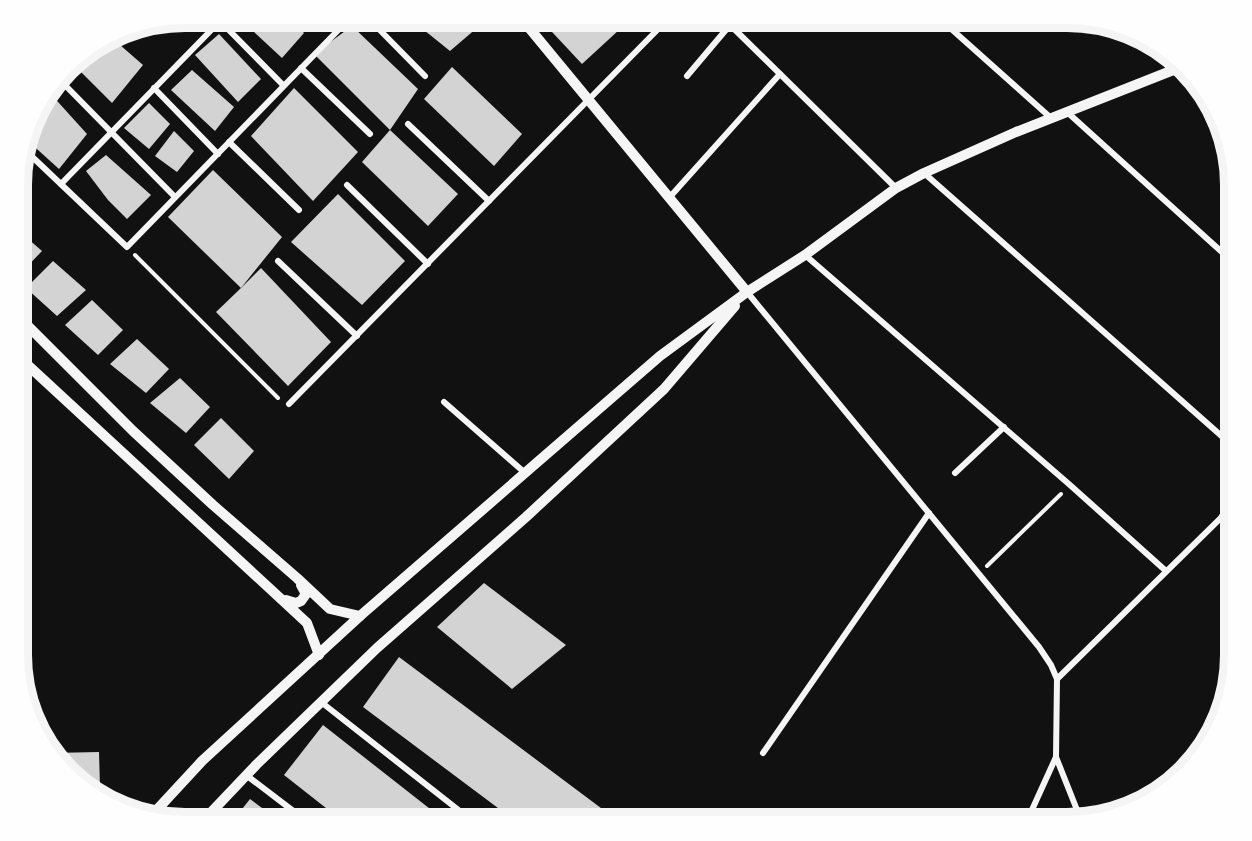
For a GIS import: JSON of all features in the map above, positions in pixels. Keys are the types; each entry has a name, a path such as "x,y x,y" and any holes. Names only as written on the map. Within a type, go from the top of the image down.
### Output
{"street":[{"path":"61,184 211,28"},
{"path":"229,28 283,85"},
{"path":"32,156 127,247 340,28"},
{"path":"378,28 425,76"},
{"path":"529,28 1039,647 1052,666 1057,679 1056,757 1078,812"},
{"path":"289,404 659,28"},
{"path":"687,76 727,28"},
{"path":"733,28 896,188"},
{"path":"950,28 1051,118"},
{"path":"301,68 370,134"},
{"path":"157,809 202,761 360,616 524,472 660,356 747,292 805,255 896,188 924,173 1016,132 1174,71"},
{"path":"669,198 780,74"},
{"path":"65,85 175,197"},
{"path":"154,88 218,154"},
{"path":"1067,112 1223,253"},
{"path":"408,124 489,201"},
{"path":"229,142 299,210"},
{"path":"924,173 1223,437"},
{"path":"347,185 428,264"},
{"path":"805,255 1166,571"},
{"path":"278,261 357,336"},
{"path":"211,812 246,775 377,648 526,517 664,389 747,292"},
{"path":"28,325 141,438 330,609 360,616"},
{"path":"28,364 307,623 319,655"},
{"path":"444,402 524,472"},
{"path":"955,473 1004,428"},
{"path":"763,753 929,513"},
{"path":"1057,679 1222,516"},
{"path":"280,597 296,603 303,599 305,592 297,578"},
{"path":"321,702 462,812"},
{"path":"1031,812 1056,757"},
{"path":"246,775 295,812"}],"path":[{"path":"127,247 279,399 289,404"},
{"path":"979,574 1070,485"}],"building":[{"path":"250,28 299,28 304,33 282,58"},
{"path":"349,28 354,28 418,89 390,130 314,54"},
{"path":"421,28 477,28 450,51"},
{"path":"548,28 621,28 582,64"},
{"path":"219,34 261,79 238,102 195,55"},
{"path":"118,44 143,65 112,103 79,70"},
{"path":"452,67 522,134 494,166 424,99"},
{"path":"192,70 234,107 215,131 171,90"},
{"path":"294,88 358,152 313,201 251,136"},
{"path":"55,99 87,134 59,169 34,146 40,125"},
{"path":"149,103 170,124 149,149 124,128"},
{"path":"390,130 458,194 428,226 362,162"},
{"path":"174,131 194,151 177,172 155,156"},
{"path":"106,155 151,195 127,219 108,200 86,171"},
{"path":"213,170 282,237 241,288 168,217"},
{"path":"338,194 405,261 362,305 291,242"},
{"path":"28,239 42,251 28,266"},
{"path":"53,261 86,290 57,316 28,290 28,286"},
{"path":"261,268 331,342 288,386 216,312"},
{"path":"92,300 123,330 98,355 65,325"},
{"path":"137,339 169,369 146,393 110,364"},
{"path":"180,378 210,407 186,433 150,403"},
{"path":"221,418 254,451 229,479 194,445"},
{"path":"484,583 566,645 512,689 437,627"},
{"path":"399,657 606,812 503,812 363,707"},
{"path":"323,725 434,812 331,812 284,775"},
{"path":"99,752 100,787 74,767 62,753"},
{"path":"250,799 267,812 240,812"}]}
